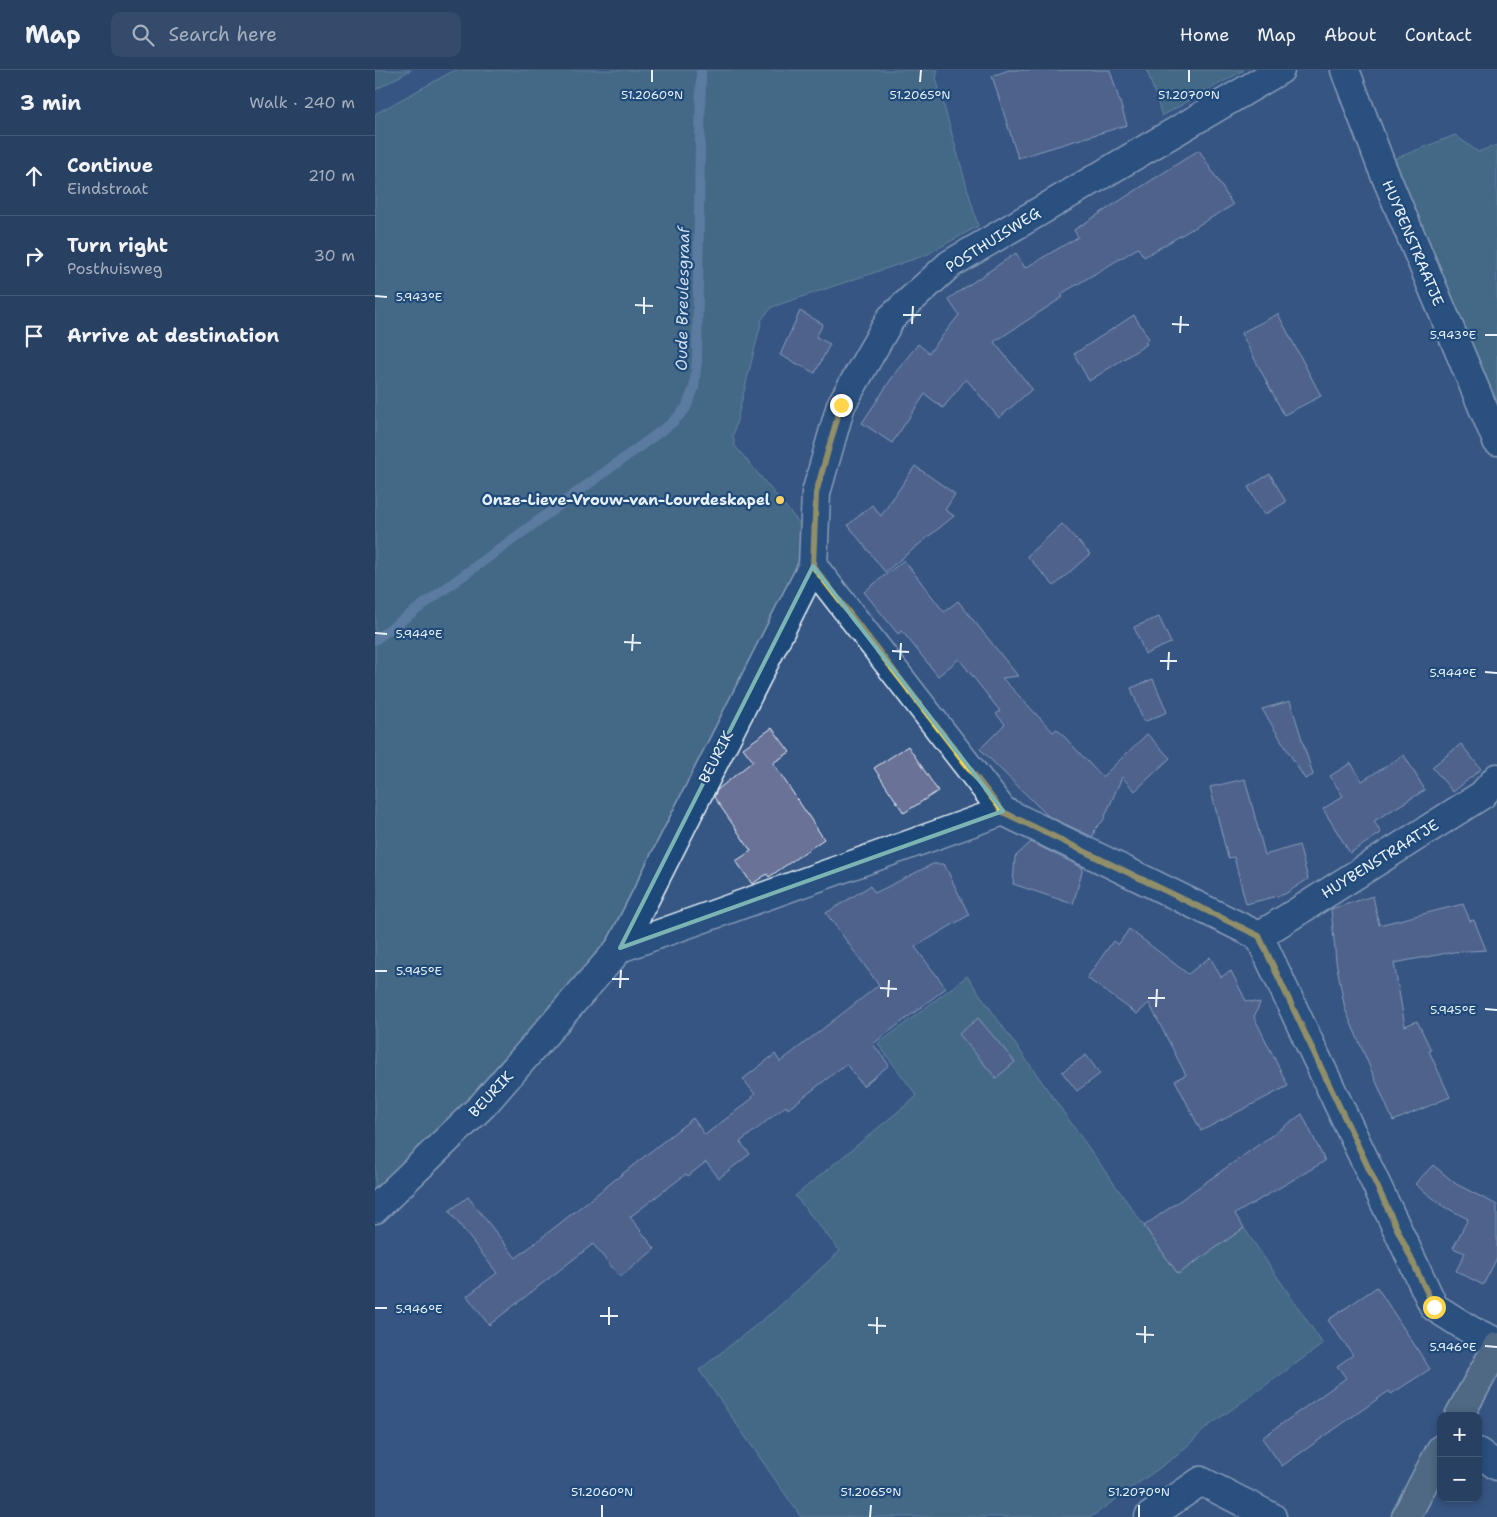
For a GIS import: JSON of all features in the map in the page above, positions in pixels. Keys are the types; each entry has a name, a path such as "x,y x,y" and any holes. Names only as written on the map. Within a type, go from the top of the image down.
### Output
{"main road":[{"path":"1461,1412 1497,1347"},
{"path":"1406,1517 1437,1457"}],"street":[{"name":"POSTHUISWEG","path":"813,566 816,493 841,405 891,318 951,264 1280,70"},
{"name":"HUYBENSTRAATJE","path":"1345,70 1381,166 1497,441"},
{"path":"813,566 1003,812 1259,936 1434,1307 1472,1330 1497,1342"},
{"name":"BEURIK","path":"375,1209 483,1104 620,948 813,566"},
{"name":"HUYBENSTRAATJE","path":"1259,936 1482,795 1497,778"},
{"name":"BEURIK","path":"620,948 1003,812"},
{"path":"1482,1455 1497,1466"},
{"path":"1149,1517 1201,1481 1272,1517"}],"highlighted area":[{"path":"813,566 1003,811 620,948"}],"green space":[{"path":"375,70 411,70 375,90"},
{"path":"455,70 938,70 936,78 978,226 926,255 772,307 762,319 733,436 735,446 805,530 798,569 780,609 606,942 478,1091 375,1188 375,114"},
{"path":"1147,70 1244,70 1162,116"},
{"path":"1455,135 1478,152 1497,145 1497,408 1461,325 1394,159"},
{"path":"967,976 1178,1274 1244,1228 1323,1344 1207,1427 1179,1454 1091,1517 801,1517 699,1370 774,1311 840,1251 795,1196 917,1096 878,1044"}],"building":[{"path":"1009,70 1110,70 1127,125 1018,158 992,76"},
{"path":"1199,150 1233,205 1144,257 1138,248 1061,294 1063,297 994,342 1032,389 999,418 966,379 943,408 925,394 892,443 862,423 896,372 918,344 929,353 959,315 948,299 1016,253 1025,268 1078,237 1074,230"},
{"path":"800,311 823,324 816,337 830,344 815,373 780,355"},
{"path":"1278,314 1321,396 1284,415 1241,333"},
{"path":"1134,315 1149,339 1145,341 1147,344 1089,381 1074,354"},
{"path":"915,466 955,494 945,510 954,516 885,572 848,525 872,505 881,516"},
{"path":"1270,474 1286,502 1264,515 1248,487"},
{"path":"1062,524 1090,554 1054,586 1027,556"},
{"path":"904,560 944,612 958,601 1018,676 1002,678 1053,732 1057,729 1102,777 1147,734 1170,758 1135,791 1122,777 1103,821 1095,829 1093,837 1048,816 980,749 1005,724 996,714 1000,711 959,659 938,676 902,631 898,634 864,592"},
{"path":"1159,617 1171,643 1145,654 1134,627"},
{"path":"1153,679 1167,712 1144,722 1131,688"},
{"path":"1290,701 1313,775 1305,779 1262,709"},
{"path":"772,728 790,752 773,763 824,839 769,877 767,874 752,884 736,861 751,851 714,797 717,790 753,761 743,748"},
{"path":"1461,744 1481,769 1453,792 1432,767"},
{"path":"908,746 938,791 904,813 874,768"},
{"path":"1404,755 1425,790 1374,821 1381,833 1350,853 1323,809 1343,796 1330,776 1351,763 1362,781"},
{"path":"1245,779 1265,855 1299,845 1308,879 1285,894 1246,904 1234,857 1228,858 1210,787"},
{"path":"1031,842 1083,868 1073,904 1013,884 1015,857"},
{"path":"933,864 944,864 969,915 915,947 946,988 873,1044 889,1065 863,1086 846,1064 788,1109 786,1106 740,1142 750,1154 719,1178 706,1162 688,1176 686,1174 630,1217 655,1249 620,1277 593,1244 489,1325 467,1296 497,1273 449,1211 468,1197 516,1258 693,1118 705,1135 753,1098 752,1096 755,1094 743,1079 775,1054 780,1062 879,985 826,913 870,886 875,893"},
{"path":"1373,896 1379,925 1463,904 1470,921 1474,920 1486,950 1453,952 1394,963 1405,1026 1417,1021 1450,1097 1393,1121 1345,1009 1336,961 1331,909"},
{"path":"1129,929 1188,974 1210,957 1221,977 1231,971 1246,1001 1260,1003 1254,1017 1288,1086 1201,1131 1175,1080 1186,1075 1149,1003 1137,1014 1087,978 1113,941 1118,945"},
{"path":"978,1018 1015,1062 996,1078 959,1034"},
{"path":"1086,1055 1100,1074 1077,1091 1062,1072"},
{"path":"1302,1114 1325,1161 1235,1214 1244,1228 1178,1274 1144,1226"},
{"path":"1433,1165 1456,1184 1497,1205 1497,1258 1483,1285 1456,1271 1465,1253 1453,1248 1468,1219 1443,1206 1415,1184"},
{"path":"1377,1287 1430,1369 1391,1394 1389,1391 1282,1466 1262,1438 1346,1378 1337,1366 1353,1355 1328,1320"}],"waterway":[{"name":"Oude Breulesgraaf","path":"375,640 672,423 686,408 694,388 697,360 701,70"}],"place":[{"name":"Onze-Lieve-Vrouw-van-Lourdeskapel","path":"780,500"}],"route":[{"path":"841,405 816,493 813,566 1003,812 1259,936 1434,1307"}]}
